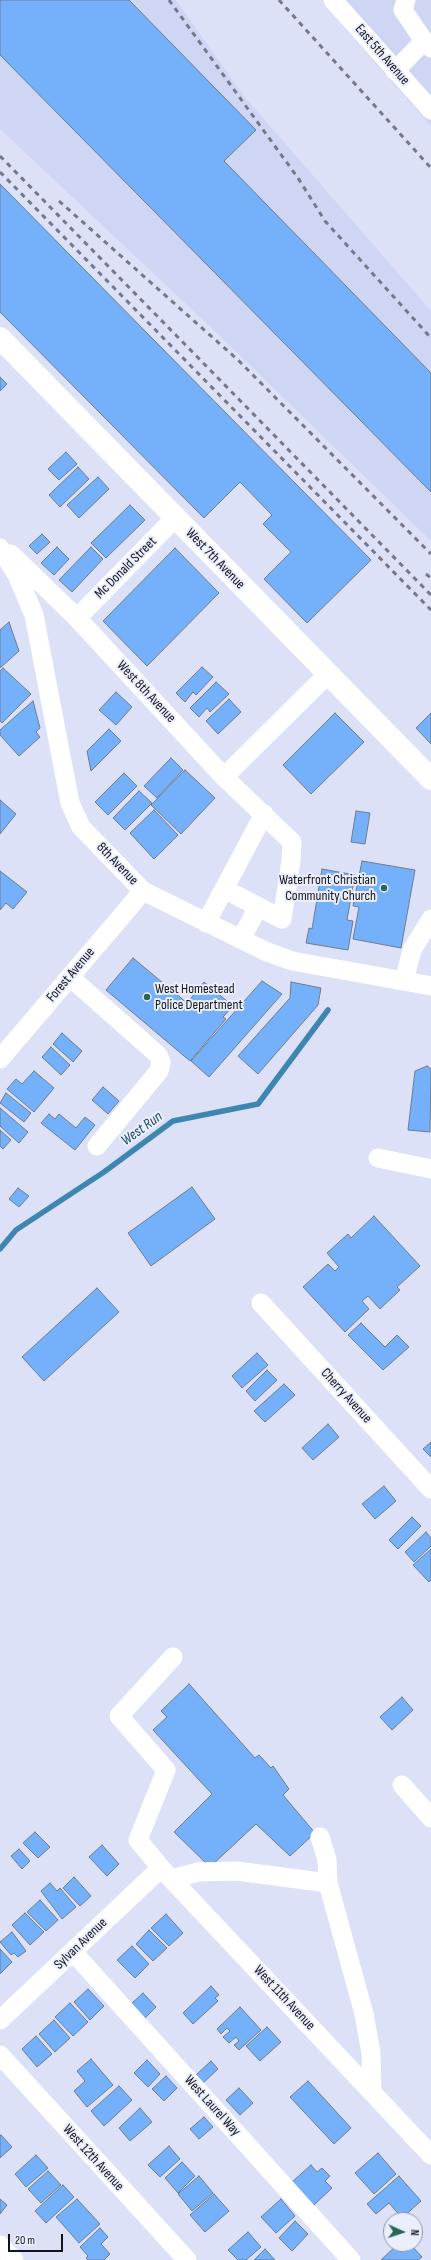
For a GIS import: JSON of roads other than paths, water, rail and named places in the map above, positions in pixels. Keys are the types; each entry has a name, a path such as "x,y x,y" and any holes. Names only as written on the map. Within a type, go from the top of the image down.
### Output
{"main road":[{"name":"West 7th Avenue","path":"0,338 431,779"}],"street":[{"name":"East 5th Avenue","path":"333,0 431,110"},
{"path":"395,71 428,45 403,10 406,0"},
{"name":"Mc Donald Street","path":"77,618 175,518"},
{"name":"West 8th Avenue","path":"0,543 77,618 224,777 292,842 291,861 282,919 258,907"},
{"name":"8th Avenue","path":"0,548 16,575 34,615 70,803 81,827 143,891 240,939 292,961 431,986"},
{"path":"224,777 328,674"},
{"path":"206,922 264,814"},
{"path":"224,889 258,907 240,939"},
{"name":"Forest Avenue","path":"0,1059 143,891"},
{"path":"404,981 412,950 431,919"},
{"path":"70,977 158,1055 161,1062 159,1071 97,1146"},
{"path":"378,1158 431,1169"},
{"name":"Cherry Avenue","path":"261,1303 431,1488"},
{"name":"West 11th Avenue","path":"174,1657 119,1716 166,1770 138,1840 166,1874 372,2090 431,2155"},
{"path":"402,1785 431,1818"},
{"path":"320,1838 326,1860 328,1883 364,2014 371,2053 372,2090"},
{"path":"166,1874 237,1871 328,1883"},
{"name":"Sylvan Avenue","path":"0,2020 73,1952 166,1874"},
{"name":"West Laurel Way","path":"73,1952 351,2260"},
{"name":"West 12th Avenue","path":"0,2055 187,2260"},
{"path":"0,2245 14,2260"}],"waterway":[{"name":"West Run","path":"0,1249 16,1230 104,1172 173,1121 258,1104 328,1010"}],"railway":[{"path":"169,0 298,178 325,221 431,338"},
{"path":"279,0 431,168"},
{"path":"0,156 431,595"},
{"path":"0,172 431,610"},
{"path":"59,201 238,360 431,554"},
{"path":"426,574 431,578"}],"place":[{"name":"Waterfront Christian Community Church","path":"384,888"},
{"name":"West Homestead Police Department","path":"147,997"}]}
